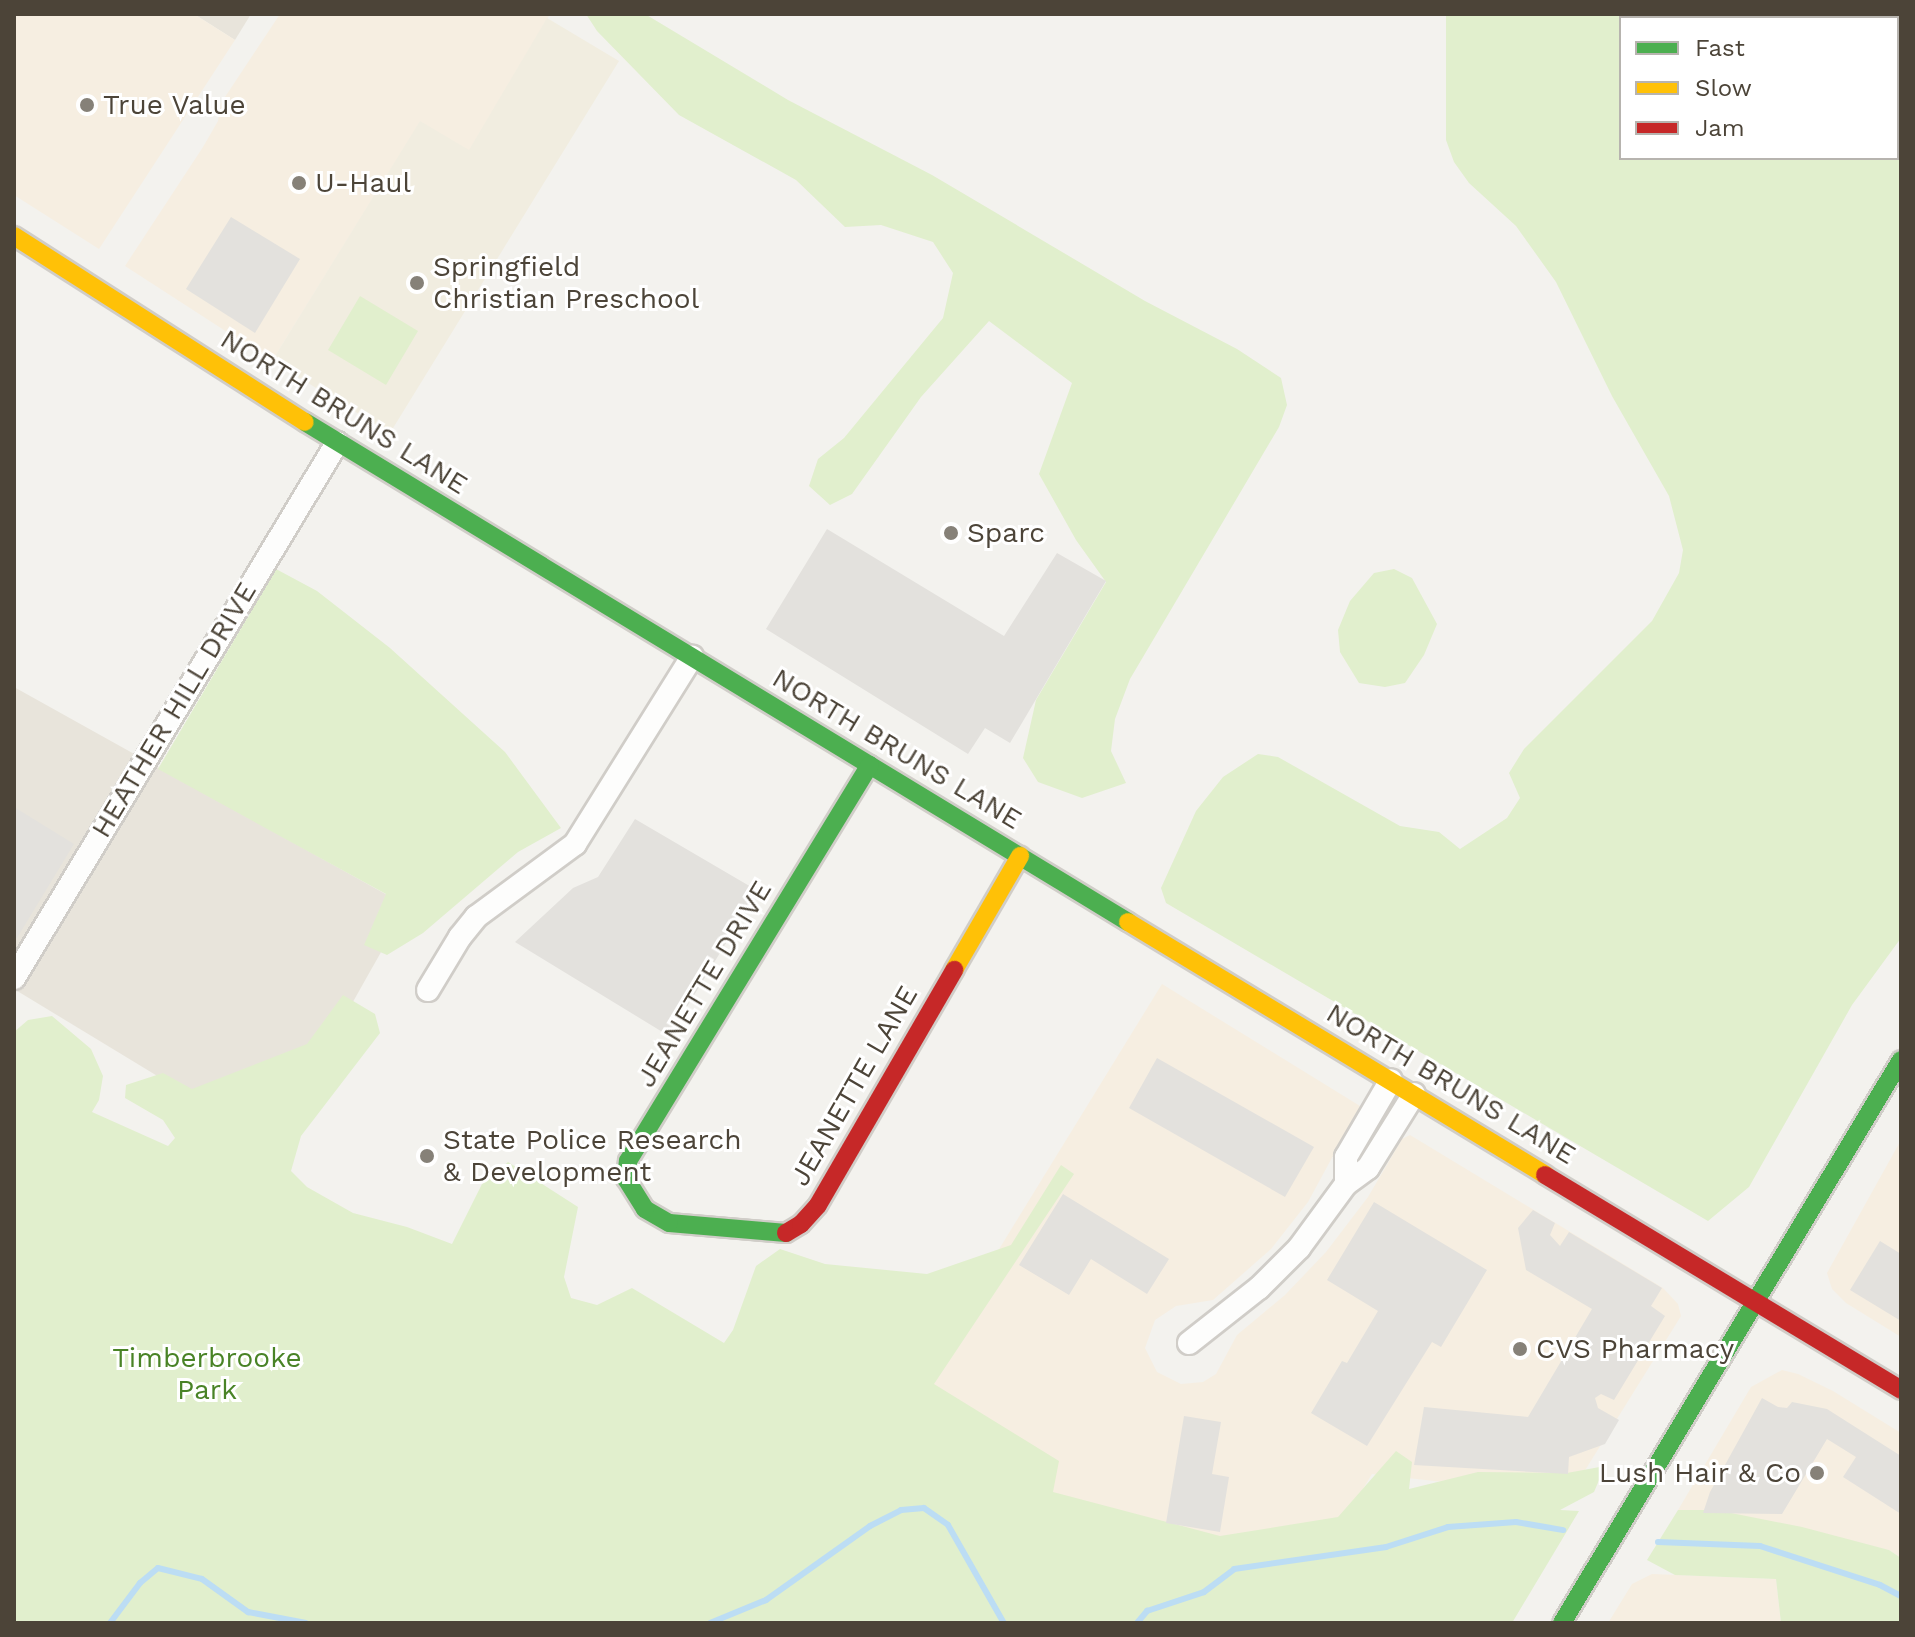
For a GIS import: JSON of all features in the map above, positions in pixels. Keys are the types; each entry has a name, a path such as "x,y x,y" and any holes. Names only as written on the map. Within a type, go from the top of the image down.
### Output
{"main road":[{"name":"NORTH BRUNS LANE","path":"14,236 337,443 1901,1390"},
{"name":"JEANETTE DRIVE","path":"669,1223 645,1209 632,1193 626,1179 628,1161 870,765"},
{"name":"JEANETTE LANE","path":"669,1223 786,1233 801,1224 818,1205 1020,856"},
{"path":"1562,1623 1901,1060"}],"street":[{"name":"HEATHER HILL DRIVE","path":"14,978 337,443"},
{"path":"428,990 476,917 575,844 692,657"},
{"path":"1346,1184 1346,1157 1391,1080"},
{"path":"1189,1343 1283,1265 1346,1184 1368,1168 1414,1094"}],"shaded area":[{"path":"14,14 194,14 235,40 99,249 14,195"},
{"path":"194,14 251,14 235,40"},
{"path":"280,14 550,14 469,151 420,122 272,361 125,266 203,147 218,121 221,103"},
{"path":"547,18 619,61 390,433 272,361 420,121 469,150"},
{"path":"231,217 300,259 255,333 186,289"},
{"path":"827,529 1004,636 1057,553 1106,581 1010,743 985,728 968,754 766,629"},
{"path":"14,687 407,906 332,1039 192,1097 14,989"},
{"path":"14,807 74,844 17,938 14,937"},
{"path":"635,819 758,891 669,1036 515,942 573,888 598,877"},
{"path":"1162,984 1360,1106 1308,1202 1271,1249 1213,1300 1176,1306 1155,1320 1145,1348 1157,1372 1181,1384 1203,1382 1216,1374 1237,1335 1285,1295 1326,1252 1368,1197 1402,1139 1410,1135 1663,1288 1678,1304 1681,1316 1569,1496 1372,1474 1344,1520 1228,1541 1032,1499 894,1420"},
{"path":"1157,1058 1314,1147 1285,1197 1129,1108"},
{"path":"1901,1140 1901,1337 1846,1303 1832,1289 1827,1273"},
{"path":"1063,1194 1169,1259 1147,1294 1091,1259 1069,1295 1019,1265"},
{"path":"1374,1202 1487,1270 1441,1347 1432,1342 1367,1446 1311,1413 1342,1361 1347,1363 1378,1311 1327,1280"},
{"path":"1533,1210 1555,1223 1550,1235 1560,1246 1569,1232 1662,1288 1651,1306 1665,1316 1614,1400 1601,1394 1595,1398 1598,1408 1619,1420 1605,1444 1569,1457 1568,1474 1414,1465 1424,1407 1528,1417 1592,1309 1526,1270 1518,1228"},
{"path":"1880,1241 1901,1254 1901,1321 1850,1290"},
{"path":"1782,1370 1833,1391 1901,1433 1901,1558 1889,1550 1716,1510 1678,1510 1751,1387"},
{"path":"1762,1398 1778,1407 1787,1408 1792,1402 1827,1409 1901,1456 1901,1514 1843,1477 1856,1457 1827,1439 1782,1514 1703,1513 1710,1492"},
{"path":"1184,1416 1221,1422 1212,1474 1229,1477 1220,1532 1166,1523"},
{"path":"1652,1574 1776,1579 1781,1623 1608,1623 1632,1584"}],"green space":[{"path":"586,14 645,14 788,100 932,175 1145,301 1237,349 1281,378 1287,405 1279,427 1130,679 1115,719 1111,751 1126,783 1082,798 1038,782 1023,758 1036,700 1106,582 1076,540 1039,474 1072,383 989,321 921,397 852,494 830,505 809,486 818,459 844,438 943,318 953,273 933,242 881,225 845,227 796,180 679,115 597,31"},
{"path":"1446,14 1690,14 1619,16 1619,160 1899,160 1899,144 1901,148 1901,938 1852,1005 1749,1187 1708,1221 1166,903 1161,888 1196,811 1223,777 1258,754 1278,757 1400,826 1439,832 1460,849 1507,818 1520,798 1509,773 1524,749 1652,621 1679,573 1683,550 1669,496 1612,396 1556,282 1516,226 1469,183 1454,162 1446,140"},
{"path":"360,296 418,331 386,385 328,350"},
{"path":"276,569 317,591 390,648 505,752 561,828 518,852 423,933 387,955 364,945 386,894 158,769"},
{"path":"1394,569 1412,578 1437,624 1424,655 1405,683 1385,687 1359,683 1340,652 1338,630 1350,601 1374,573"},
{"name":"Timberbrooke Park","path":"343,995 375,1014 380,1033 301,1136 291,1171 307,1187 353,1213 407,1227 452,1244 482,1184 508,1162 578,1207 564,1277 571,1298 597,1305 632,1288 724,1343 733,1330 756,1266 780,1249 825,1264 927,1274 1011,1245 1061,1165 1074,1174 934,1384 1059,1461 1053,1492 1220,1536 1338,1517 1396,1451 1412,1462 1409,1489 1478,1472 1567,1473 1605,1466 1594,1492 1560,1510 1579,1511 1512,1623 14,1623 14,1032 28,1020 52,1016 91,1049 103,1076 99,1100 92,1112 168,1146 175,1138 163,1120 125,1098 126,1085 163,1073 192,1089 307,1044"},
{"path":"1678,1510 1716,1510 1802,1527 1889,1550 1901,1558 1901,1623 1781,1623 1776,1579 1675,1575 1647,1560"}],"waterway":[{"path":"710,1623 766,1600 870,1526 901,1510 924,1508 948,1525 1004,1623"},
{"path":"1137,1623 1147,1611 1204,1592 1234,1569 1386,1547 1448,1527 1516,1522 1563,1530"},
{"path":"1658,1542 1760,1546 1880,1585 1901,1596"},
{"path":"110,1623 140,1583 158,1568 202,1579 248,1612 306,1623"}],"traffic: fast":[{"path":"305,422 1128,922"},
{"path":"786,1233 669,1223 645,1209 626,1179 628,1161 870,765"},
{"path":"1562,1623 1901,1060"}],"traffic: slow":[{"path":"14,236 305,422"},
{"path":"954,970 1020,856"},
{"path":"1128,922 1545,1175"}],"traffic: jam":[{"path":"786,1233 801,1224 818,1205 954,970"},
{"path":"1545,1175 1901,1390"}],"place":[{"name":"True Value","path":"87,105"},
{"name":"U-Haul","path":"299,183"},
{"name":"Springfield Christian Preschool","path":"417,283"},
{"name":"Sparc","path":"951,533"},
{"name":"State Police Research & Development","path":"427,1156"},
{"name":"CVS Pharmacy","path":"1520,1349"},
{"name":"Lush Hair & Co","path":"1817,1473"}]}
